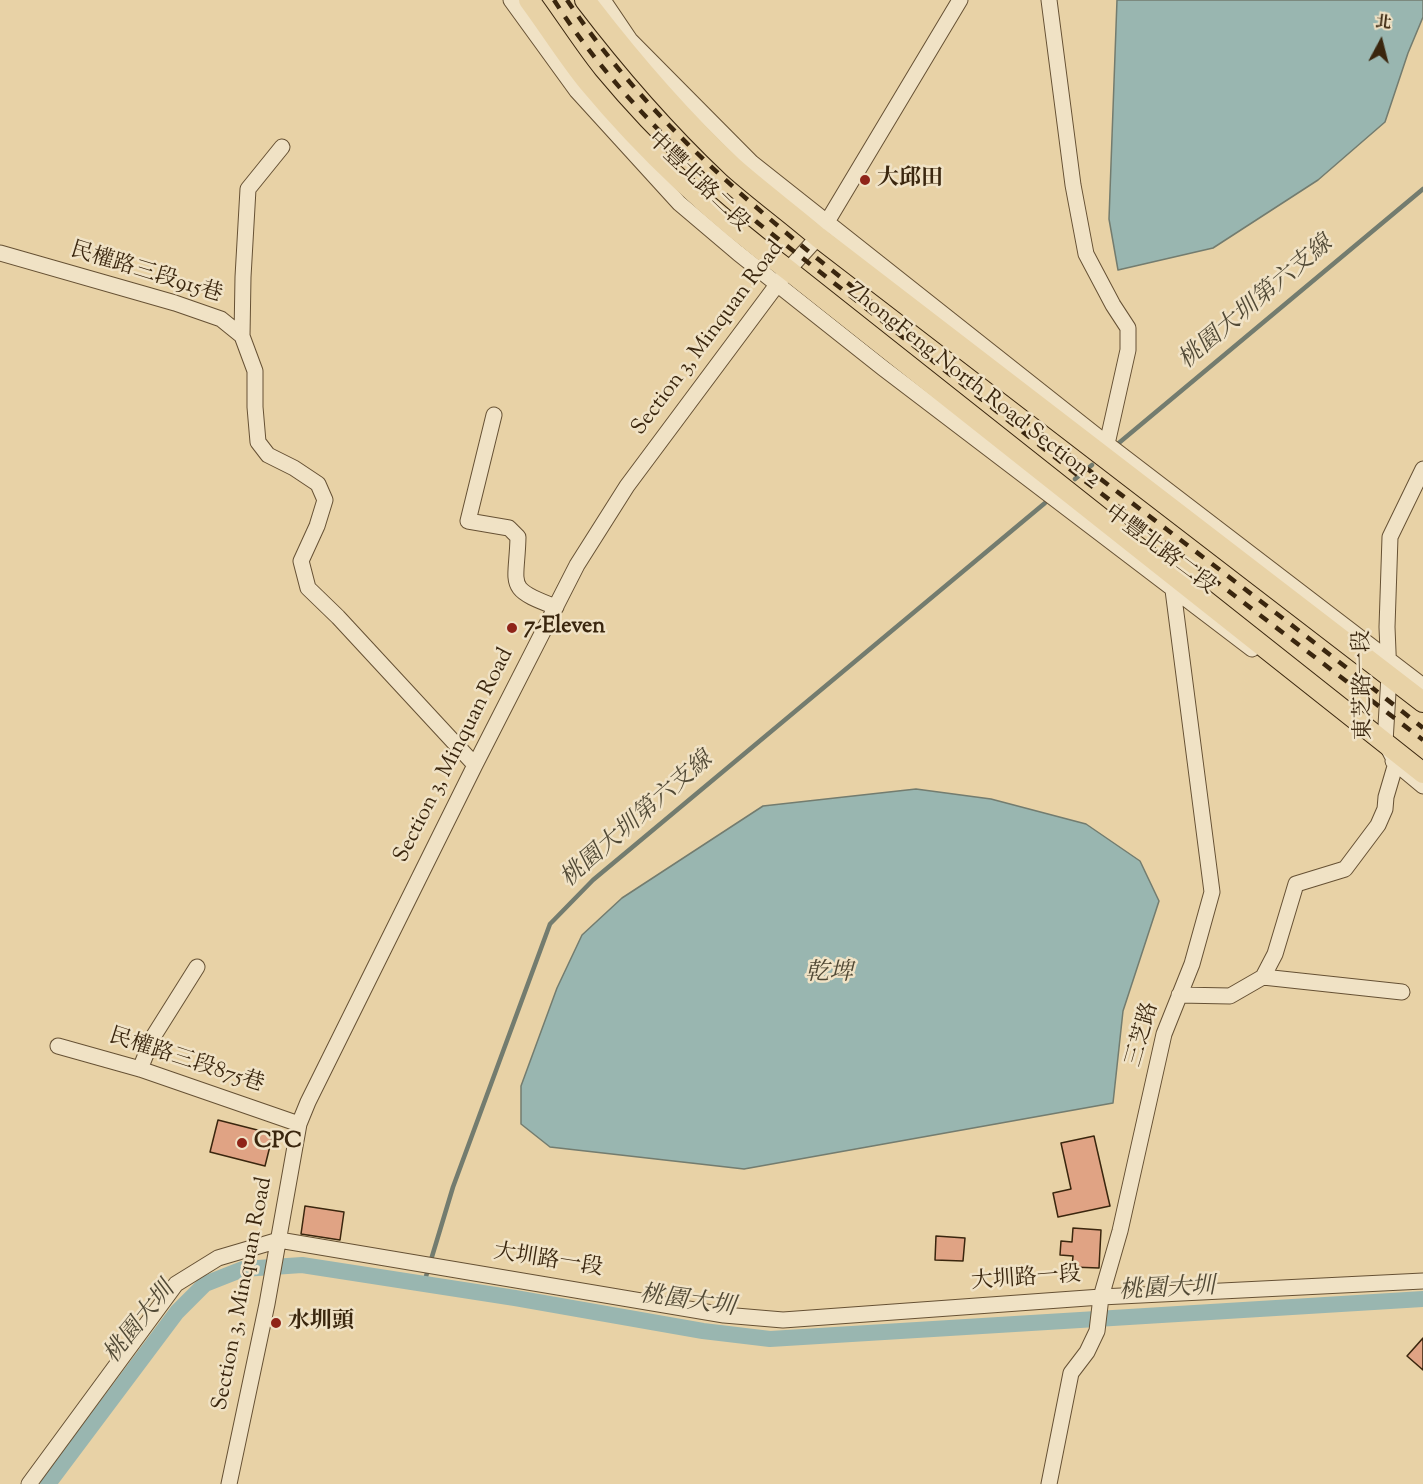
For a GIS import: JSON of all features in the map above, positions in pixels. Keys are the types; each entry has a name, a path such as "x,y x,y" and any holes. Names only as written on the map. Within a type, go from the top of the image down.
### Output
{"main road":[{"name":"ZhongFeng North Road Section 2","path":"529,0 586,79 633,133 678,180 747,240 783,277 1423,773"},
{"name":"ZhongFeng North Road Section 2","path":"585,0 610,34 670,104 734,167 822,230 1389,667 1423,702"}],"street":[{"name":"中豐北路二段","path":"511,0 577,91 679,203 783,277 883,368 1344,719 1423,786"},
{"path":"603,0 630,40 822,230 1107,444 1389,667 1423,686"},
{"name":"Section 3, Minquan Road","path":"229,1484 268,1302 299,1124 475,765 577,565 627,486 783,277 822,230 960,0"},
{"path":"1049,0 1073,185 1086,254 1128,328 1128,350 1107,444"},
{"path":"282,147 248,189 242,336 255,370 258,442 268,455 318,484 325,500 317,526 301,561 308,588 338,617 475,765"},
{"name":"民權路三段915巷","path":"0,253 175,303 221,319 242,336"},
{"path":"494,415 468,521 509,528 518,537 515,581 520,590 529,597 556,607"},
{"name":"東芝路一段","path":"1263,977 1275,954 1296,884 1345,869 1365,845 1385,808 1396,763 1384,742 1389,667 1387,627 1390,537 1423,469"},
{"name":"三芝路","path":"1049,1484 1071,1373 1087,1352 1097,1329 1101,1302 1120,1231 1164,1034 1192,964 1212,892 1173,590"},
{"path":"140,1068 153,1037 197,967"},
{"path":"1179,995 1230,996 1263,977 1402,992"},
{"name":"民權路三段875巷","path":"58,1046 140,1068 299,1124"},
{"name":"大圳路一段","path":"29,1484 176,1284 218,1258 279,1241 724,1315 783,1320 1423,1281"}],"water":[{"path":"1117,0 1423,0 1423,17 1408,53 1385,122 1318,180 1213,248 1118,270 1109,219"},
{"name":"乾埤","path":"916,789 991,799 1086,824 1140,861 1159,901 1123,1011 1113,1103 744,1169 550,1147 521,1124 521,1086 557,988 582,935 622,898 763,806"}],"building":[{"name":"CPC","path":"218,1120 273,1134 265,1166 210,1152"},
{"path":"1094,1136 1110,1206 1058,1217 1053,1193 1071,1189 1061,1143"},
{"path":"305,1206 344,1212 340,1240 301,1234"},
{"path":"1073,1228 1101,1230 1099,1268 1072,1267 1073,1256 1060,1255 1061,1241 1072,1242"},
{"path":"936,1236 965,1238 963,1261 935,1260"},
{"path":"1423,1338 1423,1370 1407,1356"}],"waterway":[{"name":"桃園大圳第六支線","path":"1114,447 1423,189"},
{"name":"桃園大圳第六支線","path":"1075,479 1092,465"},
{"name":"桃園大圳第六支線","path":"424,1283 453,1187 550,924 593,880 1045,503"},
{"name":"桃園大圳","path":"48,1484 177,1312 205,1284 243,1269 302,1265 515,1298 703,1331 770,1339 1423,1299"}],"railway":[{"path":"554,0 598,62 648,119 702,173 758,223 1085,481 1423,740"},
{"path":"567,0 604,51 645,99 688,145 781,229 929,347 1423,728"}],"place":[{"name":"大邱田","path":"865,180"},
{"name":"7-Eleven","path":"512,628"},
{"name":"CPC","path":"242,1143"},
{"name":"水圳頭","path":"276,1323"}]}
